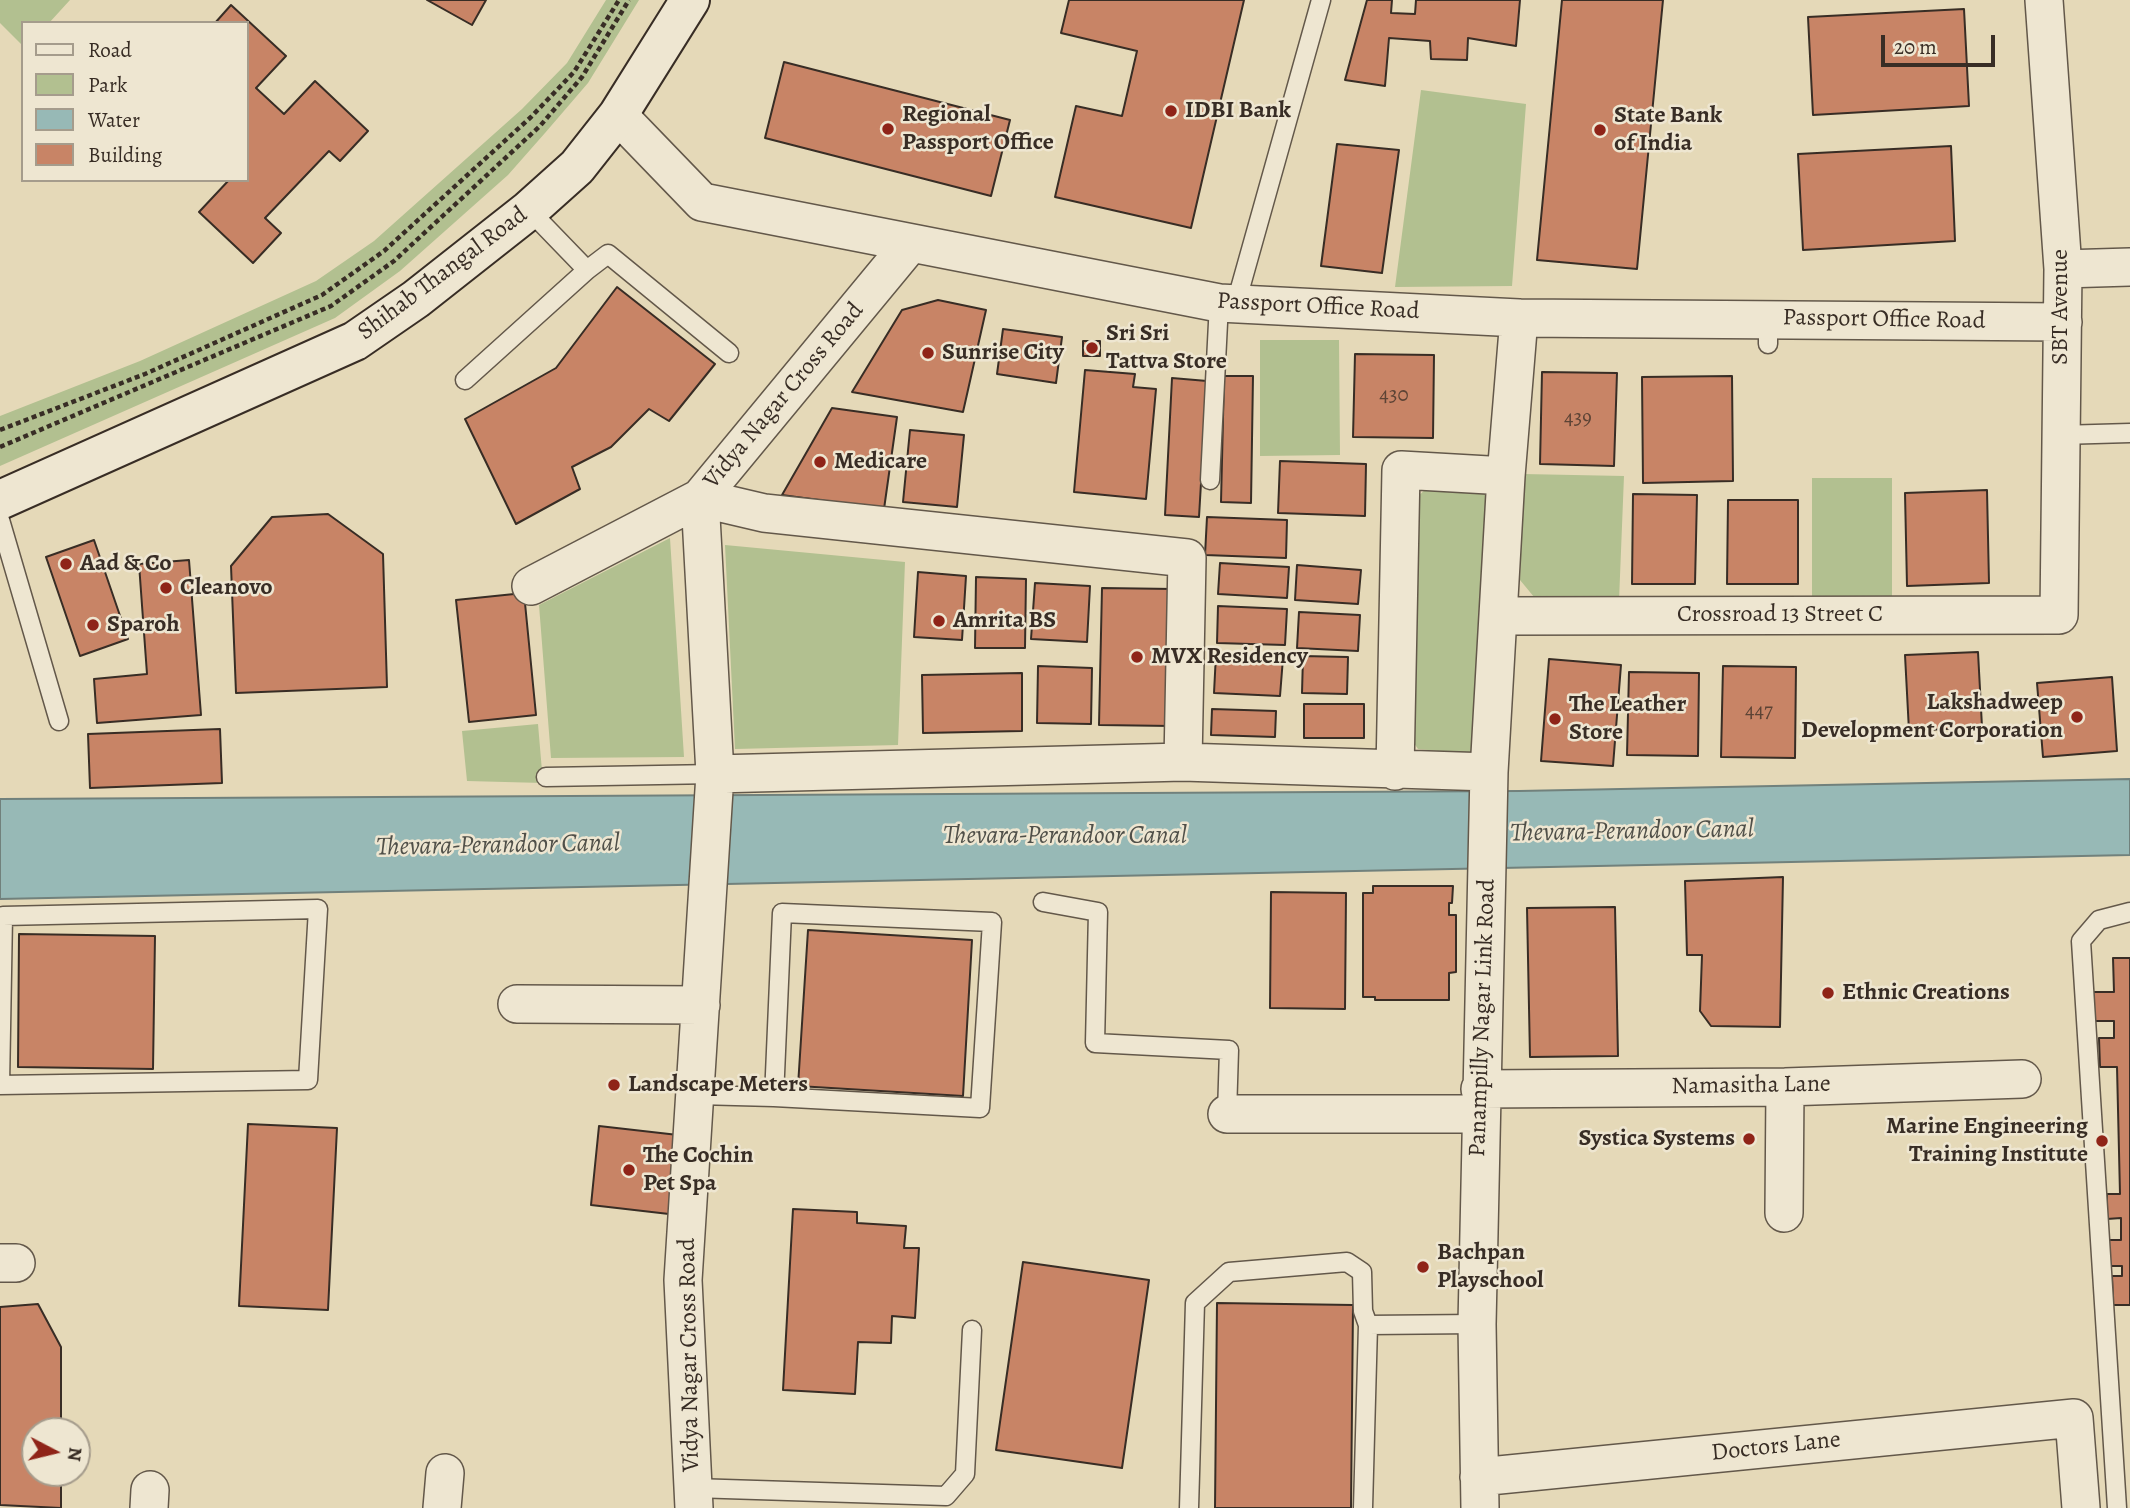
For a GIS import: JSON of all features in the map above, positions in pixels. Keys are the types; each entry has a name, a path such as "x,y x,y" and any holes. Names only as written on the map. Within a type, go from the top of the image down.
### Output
{"street":[{"name":"Shihab Thangal Road","path":"0,500 355,341 416,299 529,210 577,167 618,115 691,0"},
{"name":"SBT Avenue","path":"2044,0 2063,269 2059,614"},
{"name":"Passport Office Road","path":"618,115 702,202 1227,303 1768,331 2063,322"},
{"name":"Vidya Nagar Cross Road","path":"694,1498 683,1280 696,1096 704,909 715,774 700,498 910,244"},
{"path":"2063,269 2130,267"},
{"name":"Panampilly Nagar Link Road","path":"1479,1492 1477,1324 1480,1102 1489,772 1506,476 1519,318"},
{"path":"1395,771 1401,470 1506,476"},
{"path":"531,586 700,498 764,513 1187,558 1183,762"},
{"name":"Crossroad 13 Street C","path":"1500,616 2059,614"},
{"path":"715,774 1183,762 1489,772"},
{"path":"517,1004 701,1005"},
{"name":"Namasitha Lane","path":"1227,1114 1785,1087 2022,1079"},
{"path":"1784,1213 1785,1087"},
{"path":"2074,1418 2081,1508"},
{"name":"Doctors Lane","path":"1479,1492 2074,1418"}],"lane":[{"path":"1210,480 1227,303 1321,0"},
{"path":"529,210 587,270"},
{"path":"465,380 608,254 729,353"},
{"path":"2060,435 2130,433"},
{"path":"0,520 59,721"},
{"path":"546,777 715,774"},
{"path":"1043,902 1098,912 1095,1044 1229,1050 1227,1114"},
{"path":"318,909 308,1080 0,1085 3,916 318,909"},
{"path":"2117,1508 2081,941 2099,920 2130,912"},
{"path":"696,1096 774,1097 980,1108 992,922 782,913 774,1097"},
{"path":"1189,1508 1195,1303 1229,1272 1347,1262 1362,1272 1363,1311 1368,1325 1363,1508"},
{"path":"1368,1325 1477,1324"},
{"path":"694,1498 946,1496 965,1474 972,1331"},
{"path":"2074,1418 2111,1416"}],"path":[{"path":"0,430 145,374 323,295 384,251 531,117 574,72 619,0"},
{"path":"0,447 331,306 394,261 540,127 582,77 629,0"}],"green space":[{"path":"0,0 70,0 51,21 21,21 21,44 0,23"},
{"path":"606,0 639,0 588,83 508,175 400,271 335,318 0,466 0,416 140,361 316,281 374,241 522,109 567,63"},
{"path":"1421,90 1526,104 1512,286 1395,287"},
{"path":"1260,340 1339,340 1340,455 1260,456"},
{"path":"1523,474 1624,476 1619,601 1539,603 1520,580"},
{"path":"1812,478 1892,478 1892,600 1812,599"},
{"path":"1429,486 1482,489 1495,508 1482,738 1469,754 1418,749 1405,730 1413,501"},
{"path":"670,538 684,757 551,758 539,605"},
{"path":"725,545 905,562 898,745 735,749"},
{"path":"538,724 543,783 467,781 462,731"}],"water":[{"name":"Thevara-Perandoor Canal","path":"2130,779 2130,855 0,899 0,799 1519,791"}],"building":[{"path":"427,0 486,0 472,25"},
{"name":"IDBI Bank","path":"1069,0 1244,0 1191,228 1055,197 1076,106 1122,116 1137,51 1061,33"},
{"path":"1367,0 1392,0 1391,13 1415,14 1416,0 1520,0 1516,46 1468,38 1467,60 1431,59 1430,41 1389,38 1385,86 1345,80"},
{"name":"State Bank of India","path":"1562,0 1663,0 1637,269 1537,260"},
{"path":"231,5 286,56 256,88 284,114 315,81 368,131 340,161 329,151 265,218 281,233 253,263 199,212 227,182 248,182 248,21 217,21"},
{"path":"1964,9 1969,106 1813,115 1808,17"},
{"name":"Regional Passport Office","path":"784,62 1010,120 991,196 765,138"},
{"path":"1337,144 1399,150 1382,273 1321,266"},
{"path":"1951,146 1955,241 1803,250 1798,154"},
{"path":"617,287 715,364 669,421 649,409 611,447 572,467 580,489 516,524 465,419 556,368"},
{"path":"938,300 986,310 963,412 852,392 902,310"},
{"path":"1003,329 1062,337 1056,383 997,374"},
{"name":"Sri Sri Tattva Store","path":"1083,341 1100,341 1100,356 1083,356"},
{"path":"1355,354 1434,355 1433,438 1353,437"},
{"path":"1085,370 1135,374 1133,387 1156,389 1146,499 1074,492"},
{"path":"1542,372 1617,373 1614,466 1540,464"},
{"path":"1224,376 1253,376 1251,503 1221,502"},
{"path":"1732,376 1733,481 1643,483 1642,377"},
{"path":"1172,378 1207,381 1199,517 1165,515"},
{"path":"832,408 897,417 884,509 782,495"},
{"path":"910,430 964,435 957,507 903,502"},
{"path":"1280,461 1366,464 1365,516 1278,513"},
{"path":"1987,490 1989,583 1907,586 1905,493"},
{"path":"1633,494 1697,495 1695,584 1632,584"},
{"path":"1728,500 1798,500 1798,584 1727,584"},
{"path":"328,514 383,554 387,687 236,693 231,566 272,517"},
{"path":"1207,517 1287,520 1286,558 1205,555"},
{"path":"94,540 128,639 80,656 46,557"},
{"path":"189,560 201,715 97,723 94,679 147,674 139,564"},
{"path":"1220,563 1289,567 1287,598 1218,594"},
{"path":"1297,565 1361,570 1358,604 1295,600"},
{"path":"918,572 966,576 962,640 914,637"},
{"path":"976,577 1026,579 1025,648 975,648"},
{"path":"1035,583 1090,586 1087,642 1031,639"},
{"name":"MVX Residency","path":"1102,588 1174,589 1172,726 1099,725"},
{"path":"524,593 536,715 469,722 456,600"},
{"path":"1218,606 1287,609 1285,645 1217,643"},
{"path":"1299,612 1360,615 1358,651 1297,648"},
{"path":"1978,652 1982,727 1909,731 1905,655"},
{"path":"1216,654 1283,658 1280,696 1214,693"},
{"path":"1303,656 1348,657 1347,694 1302,693"},
{"path":"1549,659 1621,665 1613,766 1541,761"},
{"path":"1038,666 1092,668 1091,724 1037,723"},
{"path":"1723,666 1796,667 1795,758 1721,757"},
{"path":"1629,672 1699,673 1698,756 1627,755"},
{"path":"1022,673 1022,731 923,733 922,675"},
{"name":"Lakshadweep Development Corporation","path":"2112,677 2117,751 2043,757 2037,683"},
{"path":"1304,704 1364,704 1364,738 1304,738"},
{"path":"1212,709 1276,711 1275,737 1211,735"},
{"path":"220,729 222,783 90,788 88,734"},
{"path":"1783,877 1780,1027 1711,1026 1700,1011 1702,955 1687,955 1685,881"},
{"path":"1373,886 1453,886 1449,915 1456,915 1456,972 1449,973 1449,1000 1375,1000 1375,997 1363,997 1363,893 1373,893"},
{"path":"1271,892 1346,893 1345,1009 1270,1008"},
{"path":"1615,907 1618,1056 1530,1057 1527,908"},
{"path":"808,930 972,940 963,1096 798,1086"},
{"path":"19,934 155,936 153,1069 18,1067"},
{"path":"2113,958 2130,958 2130,1305 2113,1305 2112,1276 2122,1276 2122,1266 2107,1266 2106,1240 2121,1240 2121,1218 2107,1219 2107,1194 2120,1194 2117,1067 2100,1067 2099,1038 2114,1038 2114,1021 2094,1021 2093,992 2114,992"},
{"path":"248,1124 337,1128 328,1310 239,1306"},
{"path":"599,1126 678,1135 669,1214 591,1205"},
{"path":"793,1209 857,1212 857,1223 906,1226 904,1248 919,1248 915,1318 892,1316 891,1343 858,1342 855,1394 783,1390"},
{"path":"1023,1262 1149,1280 1122,1468 996,1450"},
{"path":"1217,1303 1353,1305 1351,1508 1215,1508"},
{"path":"38,1304 61,1347 61,1417 21,1417 21,1487 61,1487 61,1508 0,1505 0,1307"}],"place":[{"name":"IDBI Bank","path":"1171,111"},
{"name":"Regional Passport Office","path":"888,129"},
{"name":"State Bank of India","path":"1600,130"},
{"name":"Sri Sri Tattva Store","path":"1092,348"},
{"name":"Sunrise City","path":"928,353"},
{"name":"Medicare","path":"820,462"},
{"name":"Aad & Co","path":"66,564"},
{"name":"Cleanovo","path":"166,588"},
{"name":"Amrita BS","path":"939,621"},
{"name":"Sparoh","path":"93,625"},
{"name":"MVX Residency","path":"1137,657"},
{"name":"Lakshadweep Development Corporation","path":"2077,717"},
{"name":"The Leather Store","path":"1555,719"},
{"name":"Ethnic Creations","path":"1828,993"},
{"name":"Landscape Meters","path":"614,1085"},
{"name":"Systica Systems","path":"1749,1139"},
{"name":"Marine Engineering Training Institute","path":"2102,1141"},
{"name":"The Cochin Pet Spa","path":"629,1170"},
{"name":"Bachpan Playschool","path":"1423,1267"}]}
